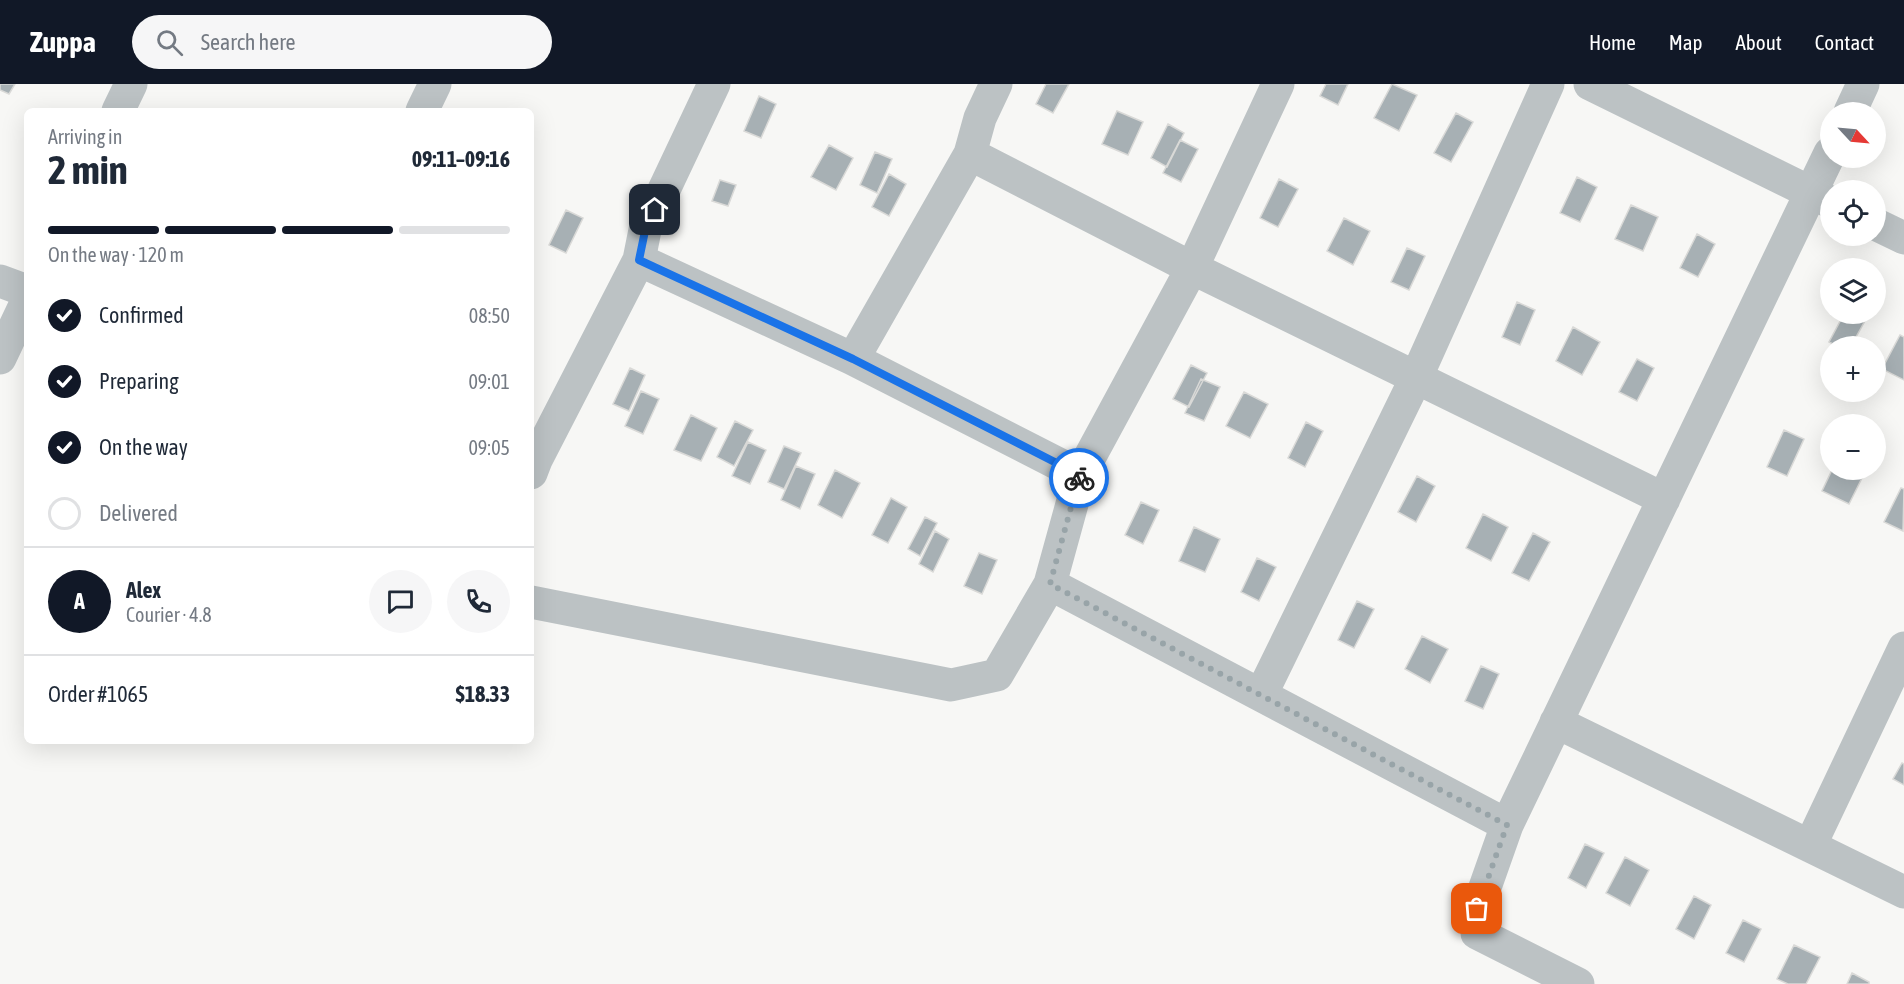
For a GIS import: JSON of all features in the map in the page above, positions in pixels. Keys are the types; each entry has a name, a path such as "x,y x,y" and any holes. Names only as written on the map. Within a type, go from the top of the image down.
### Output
{"street":[{"path":"119,108 131,84"},
{"path":"423,108 435,84"},
{"path":"534,465 639,260 645,231 714,84"},
{"path":"853,359 970,154 980,118 996,84"},
{"path":"534,603 951,685 997,675 1050,584 1080,475 1192,268 1278,84"},
{"path":"1261,695 1416,378 1548,84"},
{"path":"1590,84 1820,197"},
{"path":"1855,102 1863,84"},
{"path":"970,154 1192,268 1664,499"},
{"path":"1578,984 1478,933 1477,909 1507,825 1556,722 1664,499 1820,199"},
{"path":"1886,229 1904,238"},
{"path":"639,260 853,359 1080,475"},
{"path":"0,281 24,290"},
{"path":"0,358 24,307"},
{"path":"1050,584 1507,825"},
{"path":"1810,846 1904,648"},
{"path":"1556,722 1904,892"}],"building":[{"path":"0,84 15,84 9,94 0,90"},
{"path":"1046,84 1069,84 1053,113 1036,104"},
{"path":"1326,84 1348,84 1338,105 1320,96"},
{"path":"1392,84 1417,95 1399,131 1374,118"},
{"path":"759,96 776,104 761,138 744,131"},
{"path":"1117,111 1143,122 1128,155 1102,144"},
{"path":"1456,113 1473,122 1451,162 1434,153"},
{"path":"1168,124 1184,133 1167,167 1151,158"},
{"path":"1180,140 1198,149 1181,182 1163,173"},
{"path":"829,145 853,158 836,190 811,177"},
{"path":"875,152 892,159 877,193 860,185"},
{"path":"889,174 906,184 889,216 872,207"},
{"path":"1577,177 1597,187 1580,222 1560,213"},
{"path":"1279,179 1298,189 1278,227 1260,218"},
{"path":"720,180 736,185 728,206 712,201"},
{"path":"1631,205 1658,217 1643,251 1615,239"},
{"path":"566,210 583,218 566,253 549,245"},
{"path":"1344,218 1370,231 1353,265 1327,251"},
{"path":"1697,234 1715,244 1698,277 1680,268"},
{"path":"1407,248 1425,256 1409,290 1391,282"},
{"path":"1517,302 1535,310 1520,345 1502,337"},
{"path":"1839,324 1863,324 1857,336 1832,336"},
{"path":"1573,327 1600,342 1582,375 1556,361"},
{"path":"1900,335 1904,337 1904,380 1886,371 1886,361"},
{"path":"1637,359 1654,368 1637,401 1619,392"},
{"path":"1191,365 1207,373 1189,407 1173,399"},
{"path":"630,368 645,375 629,411 613,404"},
{"path":"1201,379 1220,387 1204,421 1185,413"},
{"path":"641,391 659,399 643,434 625,426"},
{"path":"1244,392 1268,404 1250,438 1226,426"},
{"path":"691,415 717,428 701,461 674,450"},
{"path":"735,421 753,430 734,466 717,457"},
{"path":"1306,422 1323,431 1305,467 1288,458"},
{"path":"1784,430 1804,439 1787,476 1767,467"},
{"path":"748,442 766,450 750,484 732,476"},
{"path":"784,446 801,453 784,489 768,482"},
{"path":"796,466 815,474 800,509 781,500"},
{"path":"835,470 860,483 842,518 818,505"},
{"path":"1417,476 1435,486 1416,522 1398,512"},
{"path":"1827,480 1861,480 1849,504 1822,491"},
{"path":"1901,488 1904,489 1903,531 1884,522"},
{"path":"891,498 907,507 888,543 872,535"},
{"path":"1141,502 1159,510 1143,544 1125,535"},
{"path":"1483,514 1508,527 1491,561 1466,548"},
{"path":"925,517 937,523 920,556 908,549"},
{"path":"1194,527 1220,539 1205,572 1179,561"},
{"path":"935,531 949,539 933,572 919,564"},
{"path":"1533,533 1550,542 1529,581 1512,573"},
{"path":"979,553 997,560 982,594 964,586"},
{"path":"1257,558 1276,567 1259,601 1241,592"},
{"path":"1357,601 1374,609 1354,648 1338,640"},
{"path":"1422,636 1448,649 1430,683 1405,669"},
{"path":"1481,666 1499,674 1483,709 1465,701"},
{"path":"1902,763 1904,764 1904,785 1893,779"},
{"path":"1585,844 1604,853 1586,888 1568,878"},
{"path":"1625,857 1649,870 1630,906 1606,893"},
{"path":"1694,896 1711,905 1694,939 1676,929"},
{"path":"1743,920 1761,929 1744,962 1726,953"},
{"path":"1794,945 1820,957 1806,984 1788,984 1777,979"},
{"path":"1852,973 1869,982 1869,984 1847,984"}],"way so far":[{"path":"1079,478 1050,584 1507,825 1477,909"}],"route":[{"path":"655,210 645,231 639,260 853,359 1080,475 1079,478"}]}
